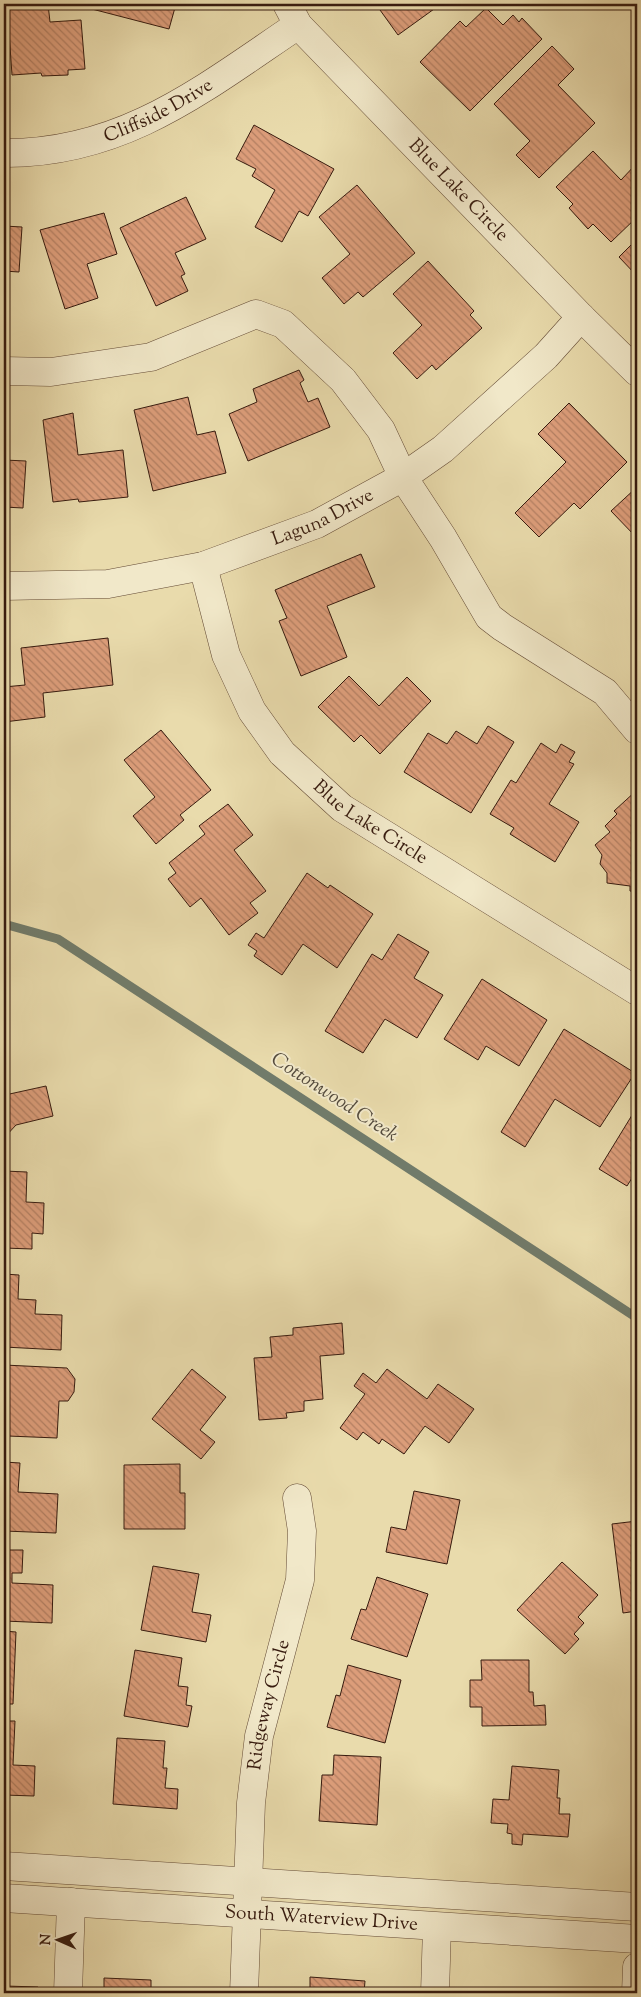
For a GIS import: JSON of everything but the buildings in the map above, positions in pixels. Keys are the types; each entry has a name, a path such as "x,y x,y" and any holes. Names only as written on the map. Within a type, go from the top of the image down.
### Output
{"street":[{"name":"Cliffside Drive","path":"4,153 30,153 83,145 148,121 193,96 292,14"},
{"name":"Blue Lake Circle","path":"292,14 581,317 637,372"},
{"path":"4,372 50,372 151,357 256,314 283,324 343,380 380,430 403,476 443,538 489,616 502,627 605,692 637,730"},
{"name":"Laguna Drive","path":"4,586 108,584 203,566 317,524 403,476 443,449 546,356 581,317"},
{"name":"Blue Lake Circle","path":"203,566 226,655 252,711 282,754 342,808 637,991"},
{"name":"Ridgeway Circle","path":"244,1993 251,1802 259,1736 300,1580 302,1531 297,1498"},
{"name":"South Waterview Drive","path":"4,1866 637,1907"},
{"name":"South Waterview Drive","path":"4,1898 637,1939"},
{"path":"68,1993 71,1902"},
{"path":"434,1993 437,1927"},
{"path":"636,1993 637,1967"}],"waterway":[{"name":"Cottonwood Creek","path":"4,924 58,939 637,1318"}]}
